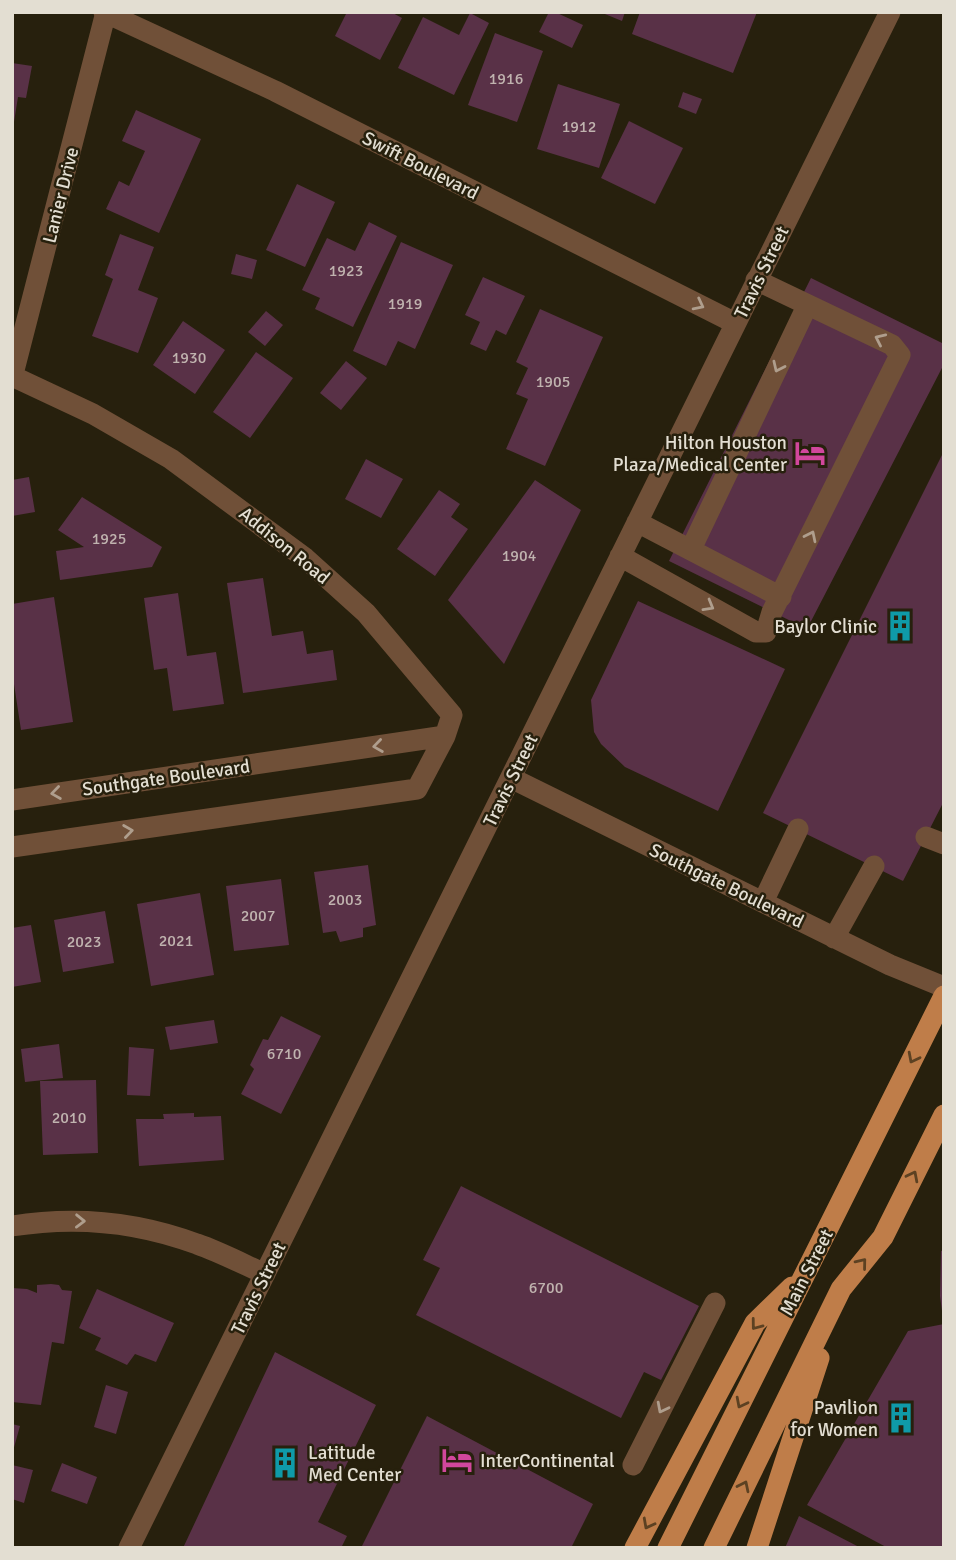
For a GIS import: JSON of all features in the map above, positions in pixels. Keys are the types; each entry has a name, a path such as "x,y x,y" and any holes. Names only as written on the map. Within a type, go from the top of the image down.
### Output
{"main road":[{"name":"Main Street","path":"668,1548 944,996"},
{"name":"Main Street","path":"715,1548 841,1289 883,1237 944,1115"},
{"path":"635,1548 755,1323 804,1276"},
{"path":"757,1548 841,1289"}],"street":[{"name":"Swift Boulevard","path":"106,12 275,91 735,323"},
{"name":"Lanier Drive","path":"13,377 106,12"},
{"name":"Travis Street","path":"129,1548 890,12"},
{"path":"620,556 756,632 766,632 772,612 900,355 892,345 756,280"},
{"path":"691,549 807,306"},
{"name":"Addison Road","path":"13,377 93,414 171,459 305,558 366,613 452,715 445,736"},
{"path":"637,522 780,597"},
{"path":"12,847 417,789 445,736"},
{"name":"Southgate Boulevard","path":"12,800 445,736"},
{"name":"Southgate Boulevard","path":"511,778 834,938 944,987"},
{"path":"763,902 798,830"},
{"path":"834,938 874,866"},
{"path":"12,1226 74,1221 113,1222 197,1244 265,1274"},
{"path":"633,1465 715,1303"}],"building":[{"path":"347,12 391,12 402,18 380,60 335,36"},
{"path":"549,12 555,12 583,25 572,48 539,32"},
{"path":"600,12 625,12 622,21"},
{"path":"640,12 757,12 733,73 632,34"},
{"path":"470,13 489,23 454,95 398,68 423,17 459,35"},
{"path":"495,33 543,51 517,122 468,105"},
{"path":"12,63 32,66 26,98 18,97 14,122"},
{"path":"558,84 620,104 599,168 537,149"},
{"path":"683,92 702,99 696,114 678,107"},
{"path":"136,110 201,139 159,233 106,209 119,181 129,186 145,151 122,141"},
{"path":"629,121 683,148 655,204 601,178"},
{"path":"297,184 335,202 305,267 266,250"},
{"path":"369,222 397,236 353,327 315,309 320,298 302,290 327,238 355,251"},
{"path":"120,234 154,247 138,290 158,298 138,353 92,336 113,279 105,275"},
{"path":"401,242 453,265 415,349 398,341 386,366 353,351"},
{"path":"236,254 257,260 252,279 231,274"},
{"path":"483,277 525,296 506,335 496,330 486,351 470,344 480,322 465,315"},
{"name":"Hilton Houston Plaza/Medical Center","path":"811,278 944,344 944,364 807,629 669,561"},
{"path":"540,309 603,337 545,466 506,449 528,399 516,394 528,368 516,362"},
{"path":"266,311 283,325 265,346 248,332"},
{"path":"183,321 225,350 195,394 153,365"},
{"path":"256,352 293,378 250,438 213,412"},
{"path":"346,361 367,378 341,410 320,393"},
{"name":"Baylor Clinic","path":"944,451 944,801 903,881 763,813"},
{"path":"366,459 403,479 381,518 345,499"},
{"path":"29,477 35,512 12,516 12,480"},
{"path":"535,480 581,510 504,664 448,600"},
{"path":"439,490 460,504 451,517 468,529 435,576 397,549"},
{"path":"82,497 162,547 152,567 60,580 56,551 84,547 58,530"},
{"path":"263,578 272,636 303,631 307,654 333,650 337,680 243,693 227,583"},
{"path":"178,593 187,656 216,652 224,704 173,711 167,668 154,670 144,598"},
{"path":"54,597 73,722 21,730 12,671 12,604"},
{"path":"638,601 785,669 718,811 625,767 601,744 594,732 591,700"},
{"path":"368,865 376,925 363,928 363,937 340,942 336,931 323,933 314,872"},
{"path":"281,879 289,945 234,951 226,886"},
{"path":"200,893 214,975 151,986 137,904"},
{"path":"105,911 114,963 63,972 54,920"},
{"path":"31,925 41,982 12,987 12,928"},
{"path":"281,1016 321,1036 281,1114 241,1094 254,1069 250,1065 263,1039 268,1040"},
{"path":"214,1020 218,1043 170,1050 165,1027"},
{"path":"59,1044 63,1078 25,1082 21,1049"},
{"path":"129,1047 154,1049 150,1096 127,1095"},
{"path":"96,1080 98,1153 43,1155 40,1081"},
{"path":"194,1113 194,1117 221,1116 224,1160 139,1166 136,1119 164,1119 163,1114"},
{"path":"461,1186 699,1306 661,1380 644,1372 621,1418 416,1315 440,1268 423,1260"},
{"path":"944,1250 944,1311 942,1311 941,1251"},
{"path":"37,1285 59,1285 62,1290 72,1291 64,1344 52,1342 41,1405 12,1402 12,1288 37,1293"},
{"path":"97,1289 174,1323 156,1362 135,1354 127,1365 95,1350 101,1338 79,1328"},
{"name":"Pavilion for Women","path":"944,1324 944,1548 888,1548 807,1505 908,1331"},
{"name":"Latitude Med Center","path":"275,1352 376,1405 318,1522 347,1536 341,1548 183,1548"},
{"path":"106,1385 128,1392 116,1434 94,1427"},
{"name":"InterContinental","path":"427,1416 593,1504 571,1548 361,1548"},
{"path":"12,1424 20,1426 13,1451 12,1451"},
{"path":"62,1463 97,1477 87,1504 51,1491"},
{"path":"12,1465 33,1470 24,1503 12,1499"},
{"path":"799,1516 861,1548 785,1548"}],"place":[{"name":"Hilton Houston Plaza/Medical Center","path":"810,453"},
{"name":"Baylor Clinic","path":"900,626"},
{"name":"Pavilion for Women","path":"901,1418"},
{"name":"InterContinental","path":"457,1460"},
{"name":"Latitude Med Center","path":"285,1463"}]}
